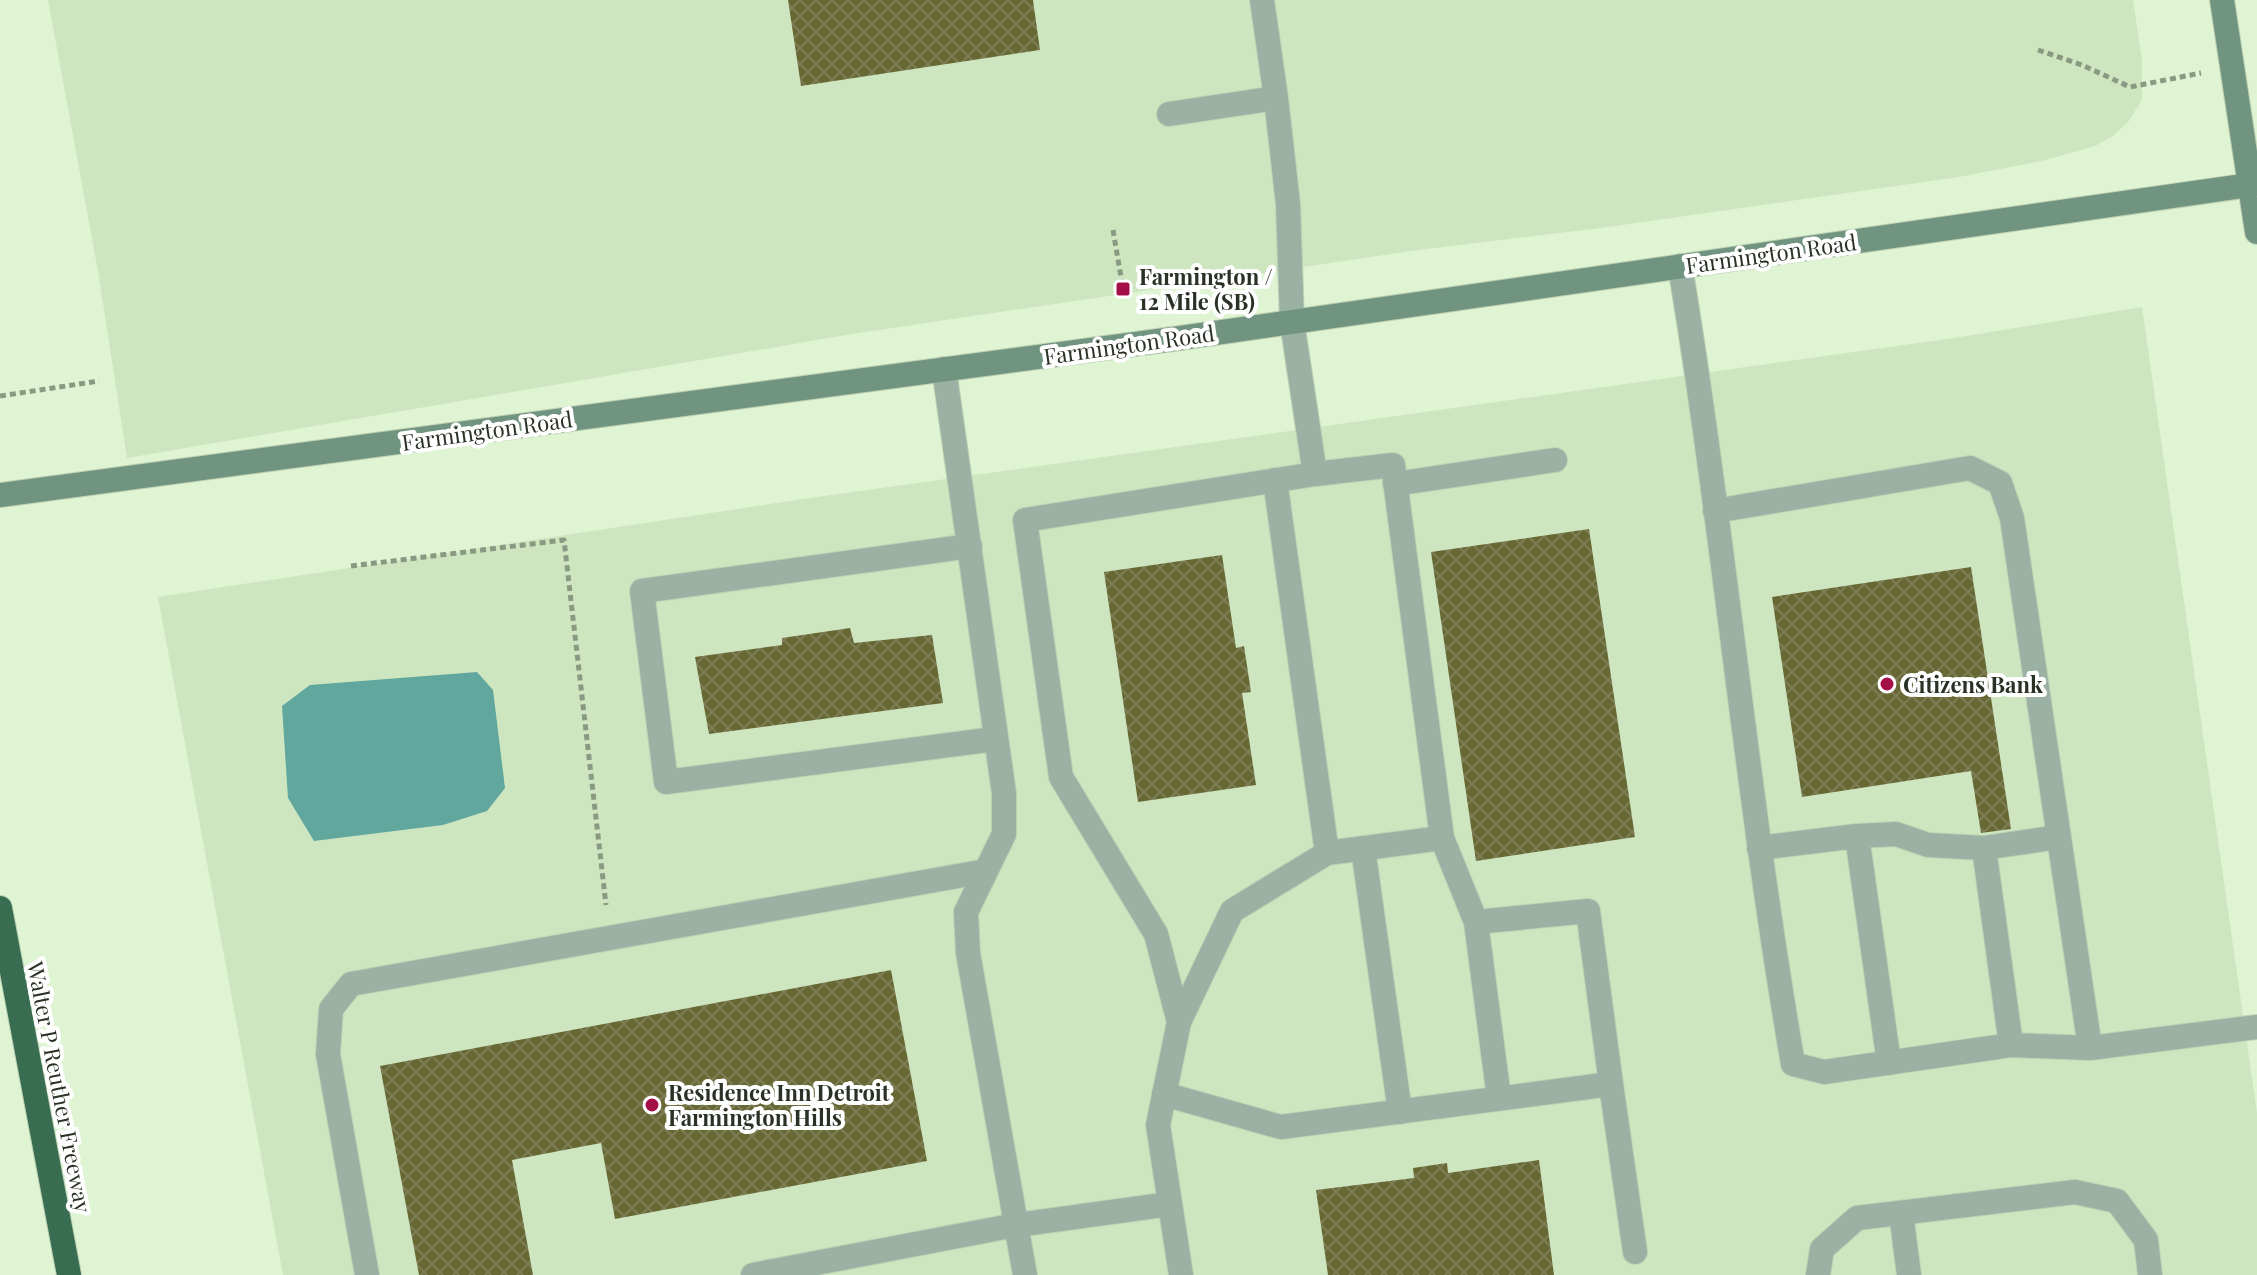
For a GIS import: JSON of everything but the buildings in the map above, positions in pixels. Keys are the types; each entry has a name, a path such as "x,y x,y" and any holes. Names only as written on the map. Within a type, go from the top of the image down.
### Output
{"highway":[{"name":"Walter P Reuther Freeway","path":"0,908 69,1275"}],"street":[{"path":"1262,0 1288,204 1292,322 1315,474"},
{"path":"2222,0 2254,184 2257,232"},
{"path":"1169,114 1276,98"},
{"name":"Farmington Road","path":"0,495 1292,322 2254,184"},
{"path":"1680,266 1759,848 1793,1064 1824,1072 2011,1045 2090,1048 2257,1027"},
{"path":"944,369 1004,793 1004,834 966,912 968,953 1025,1275"},
{"path":"1395,484 1555,460"},
{"path":"1179,1022 1156,934 1061,777 1025,520 1315,474 1393,465 1442,838 1476,922 1499,1098"},
{"path":"1715,511 1970,468 2000,483 2012,518 2090,1048"},
{"path":"1275,480 1327,853"},
{"path":"970,546 642,591 664,768 666,782 995,739"},
{"path":"1759,848 1896,834 1928,845 1984,848 2058,837"},
{"path":"1857,836 1889,1063"},
{"path":"1181,1275 1158,1125 1179,1022 1232,911 1327,853 1442,838"},
{"path":"1363,848 1400,1112"},
{"path":"1984,848 2011,1045"},
{"path":"367,1275 328,1054 331,1009 351,984 986,871"},
{"path":"1476,922 1588,911 1635,1252"},
{"path":"1164,1094 1281,1127 1611,1084"},
{"path":"1818,1275 1822,1249 1857,1218 2075,1192 2117,1201 2146,1240 2150,1275"},
{"path":"753,1275 1016,1225 1170,1204"},
{"path":"1901,1213 1909,1275"}],"path":[{"path":"2038,50 2082,65 2130,87 2232,67"},
{"path":"1113,230 1123,289"},
{"path":"0,396 99,381"},
{"path":"351,566 564,540 610,938"}],"shaded area":[{"path":"48,0 2133,0 2142,61 2142,100 2128,122 2113,136 2095,146 2042,161 1959,177 1601,228 1418,250 852,334 127,458 98,271"},
{"path":"2142,307 2257,1113 2257,1275 283,1275 158,597 810,498 1954,338"}],"water":[{"path":"477,672 493,690 505,788 487,811 443,825 314,841 288,798 282,706 310,685"}],"place":[{"name":"Farmington / 12 Mile (SB)","path":"1123,289"},
{"name":"Citizens Bank","path":"1887,684"},
{"name":"Residence Inn Detroit Farmington Hills","path":"652,1105"}]}
